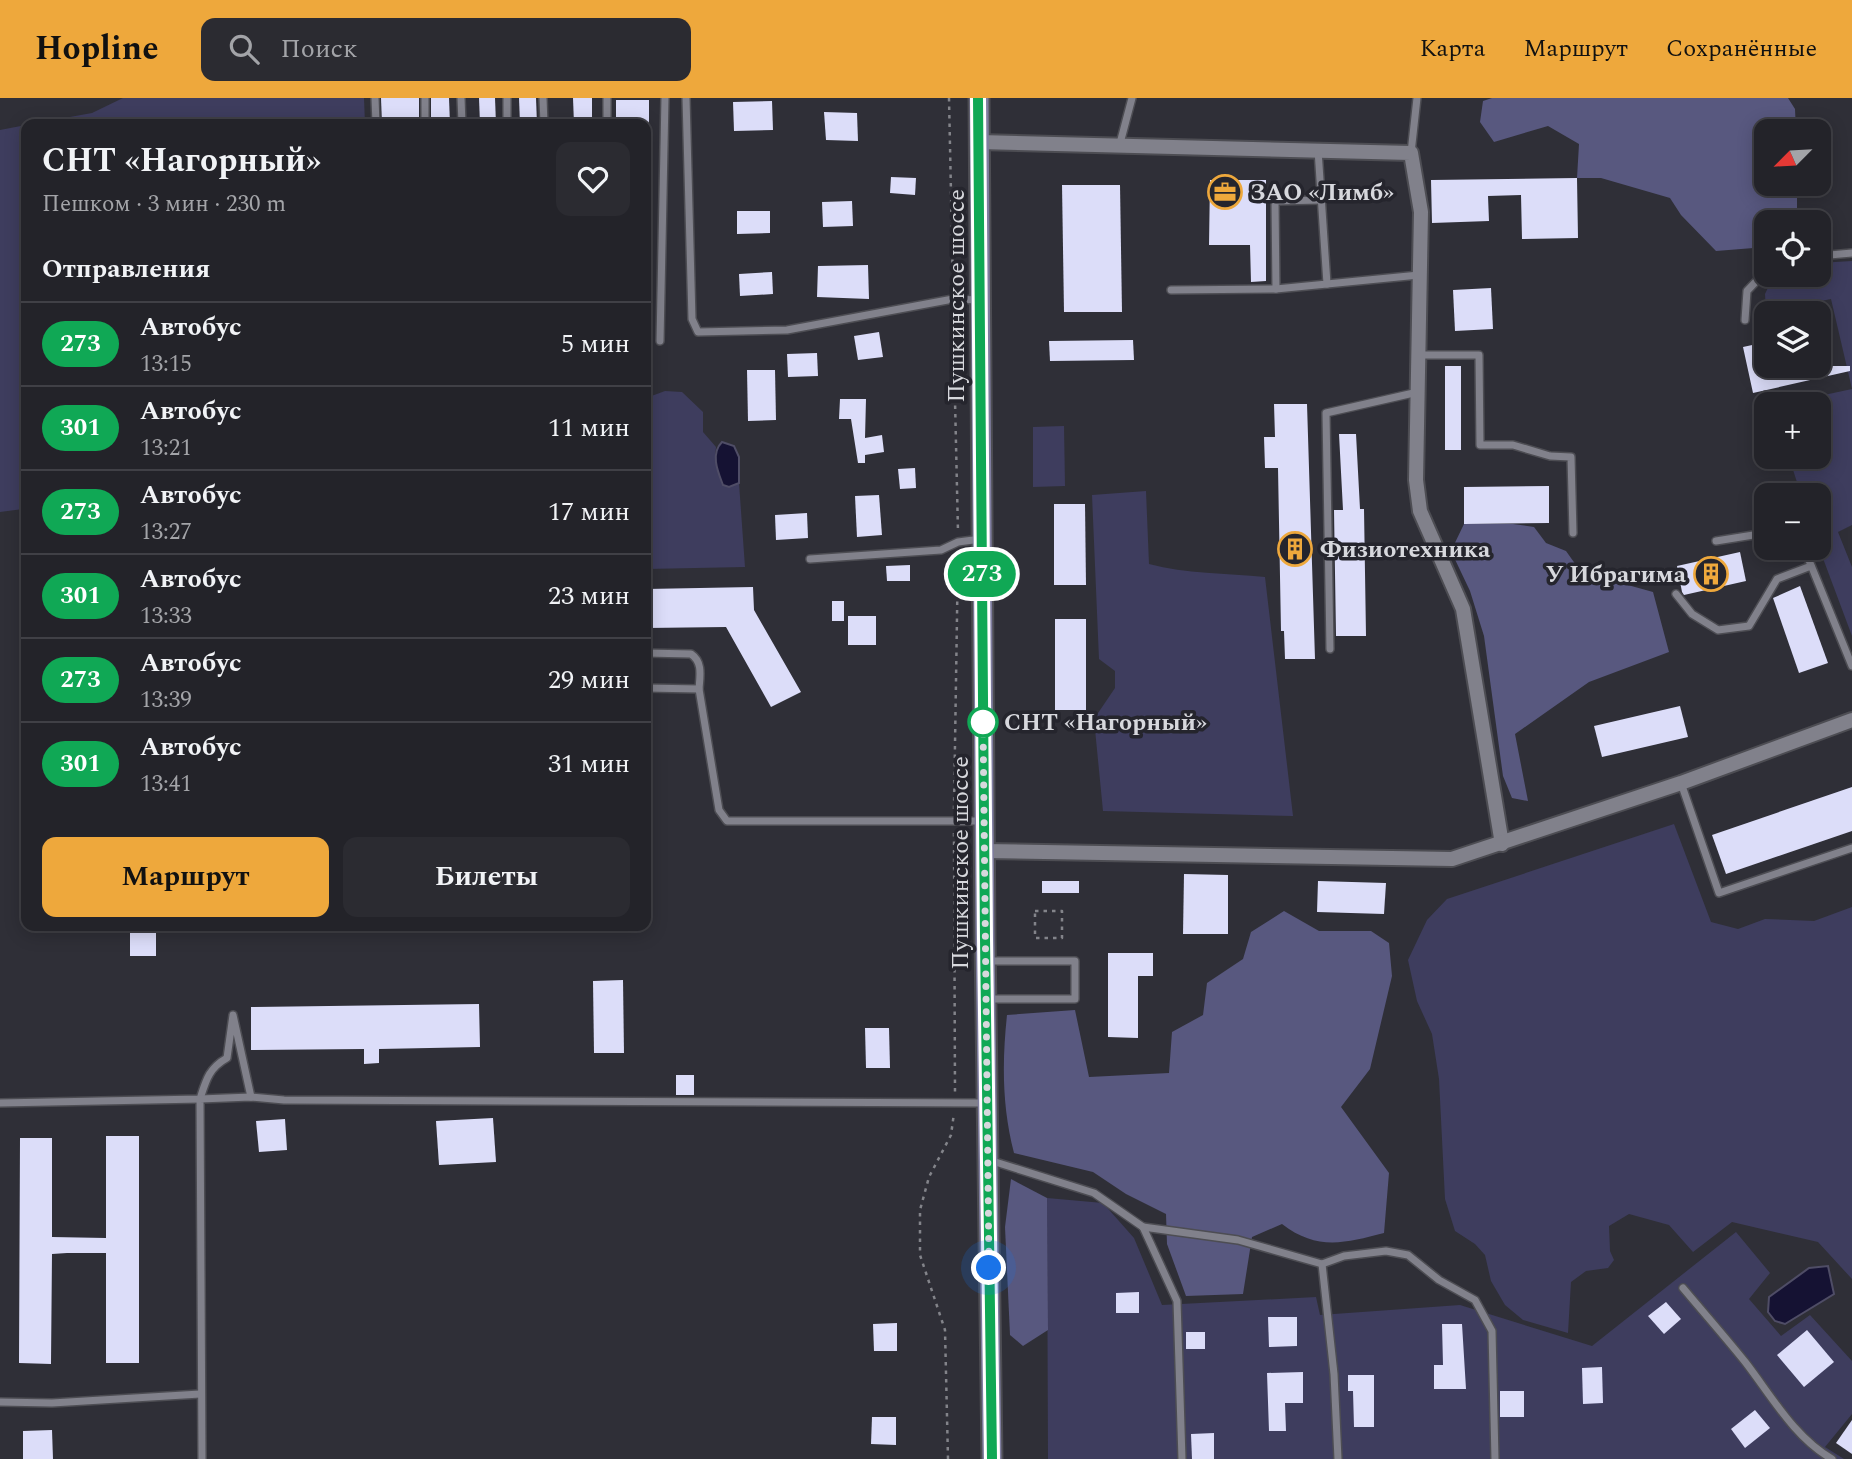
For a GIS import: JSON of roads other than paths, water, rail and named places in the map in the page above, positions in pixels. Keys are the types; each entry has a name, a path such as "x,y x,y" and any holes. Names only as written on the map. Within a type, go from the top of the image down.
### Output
{"main road":[{"name":"Пушкинское шоссе","path":"979,98 986,1103 992,1459"}],"street":[{"path":"979,142 1411,153 1421,212 1416,480 1420,511 1463,609 1502,844"},
{"path":"984,851 1452,859 1681,783 1852,720"}],"lane":[{"path":"375,98 376,119"},
{"path":"425,98 425,119"},
{"path":"461,98 462,119"},
{"path":"507,98 507,119"},
{"path":"543,98 544,119"},
{"path":"607,98 607,119"},
{"path":"660,341 665,98"},
{"path":"687,98 692,319 698,332 787,330 953,299 980,300"},
{"path":"1119,147 1132,98"},
{"path":"1411,153 1417,98"},
{"path":"1318,150 1327,284"},
{"path":"1276,289 1275,201 1321,200"},
{"path":"1831,255 1852,253"},
{"path":"1171,290 1276,289 1420,275"},
{"path":"1745,320 1747,291 1754,284"},
{"path":"1419,355 1479,355 1480,445 1513,445 1550,456 1571,457 1573,533"},
{"path":"1330,649 1326,413 1418,391"},
{"path":"1716,541 1754,535"},
{"path":"810,559 942,550 958,542 982,539"},
{"path":"1809,560 1852,666"},
{"path":"1676,594 1692,614 1718,630 1749,626 1777,579 1811,566"},
{"path":"651,653 691,654 696,658 700,669 699,689 719,810 727,821 984,821"},
{"path":"651,688 699,689"},
{"path":"1681,783 1719,893 1852,848"},
{"path":"985,961 1075,961 1075,999 986,999"},
{"path":"202,1459 200,1100 207,1075 227,1058 233,1015 251,1097"},
{"path":"0,1103 251,1097 284,1101 986,1103"},
{"path":"987,1159 1094,1192 1143,1227 1238,1240 1322,1264 1344,1256 1386,1251 1408,1255 1439,1280 1475,1300 1492,1331 1495,1459"},
{"path":"1143,1227 1177,1301 1182,1459"},
{"path":"1322,1264 1334,1374 1338,1459"},
{"path":"1683,1288 1744,1361 1798,1432 1815,1449 1832,1459"},
{"path":"0,1402 52,1403 200,1394"}],"place":[{"name":"ЗАО «Лимб»","path":"1225,192"},
{"name":"Физиотехника","path":"1295,549"},
{"name":"У Ибрагима","path":"1711,574"},
{"name":"СНТ «Нагорный»","path":"983,722"}]}
